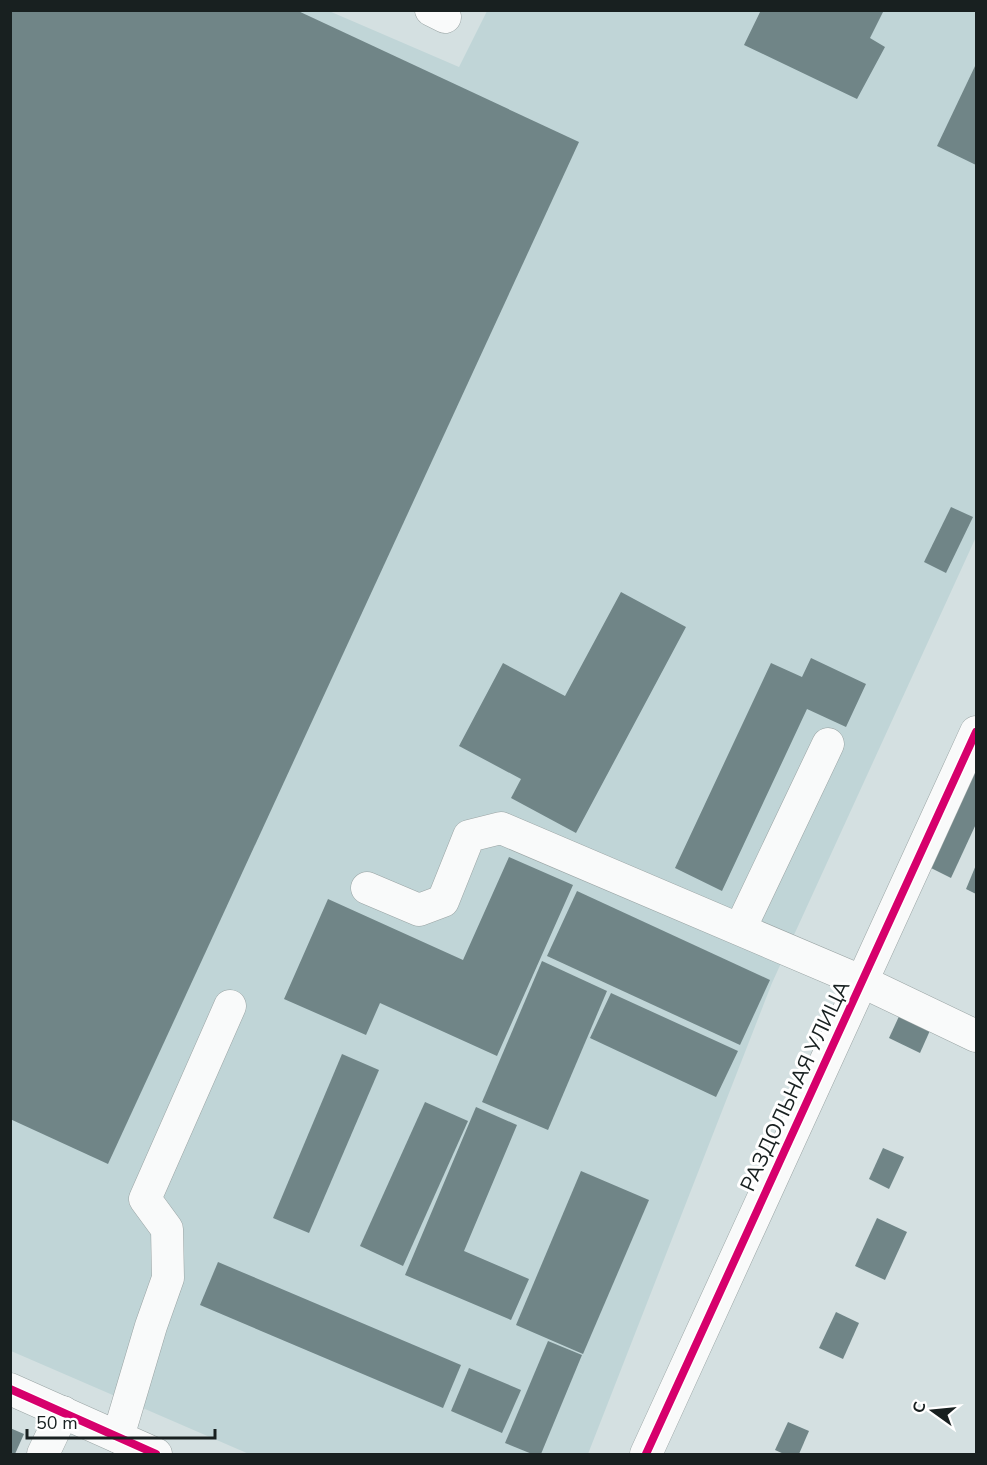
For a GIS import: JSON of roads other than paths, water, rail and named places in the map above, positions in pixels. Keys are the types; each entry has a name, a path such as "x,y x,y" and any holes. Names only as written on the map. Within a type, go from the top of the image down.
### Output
{"street":[{"name":"РАЗДОЛЬНАЯ УЛИЦА","path":"646,1455 976,732"},
{"path":"740,929 828,744"},
{"path":"367,888 419,910 443,901 470,836 501,828 863,982 976,1036"},
{"path":"118,1437 150,1326 168,1278 167,1229 145,1199 230,1006"},
{"path":"10,1389 156,1455"},
{"path":"43,1455 63,1412"}]}
